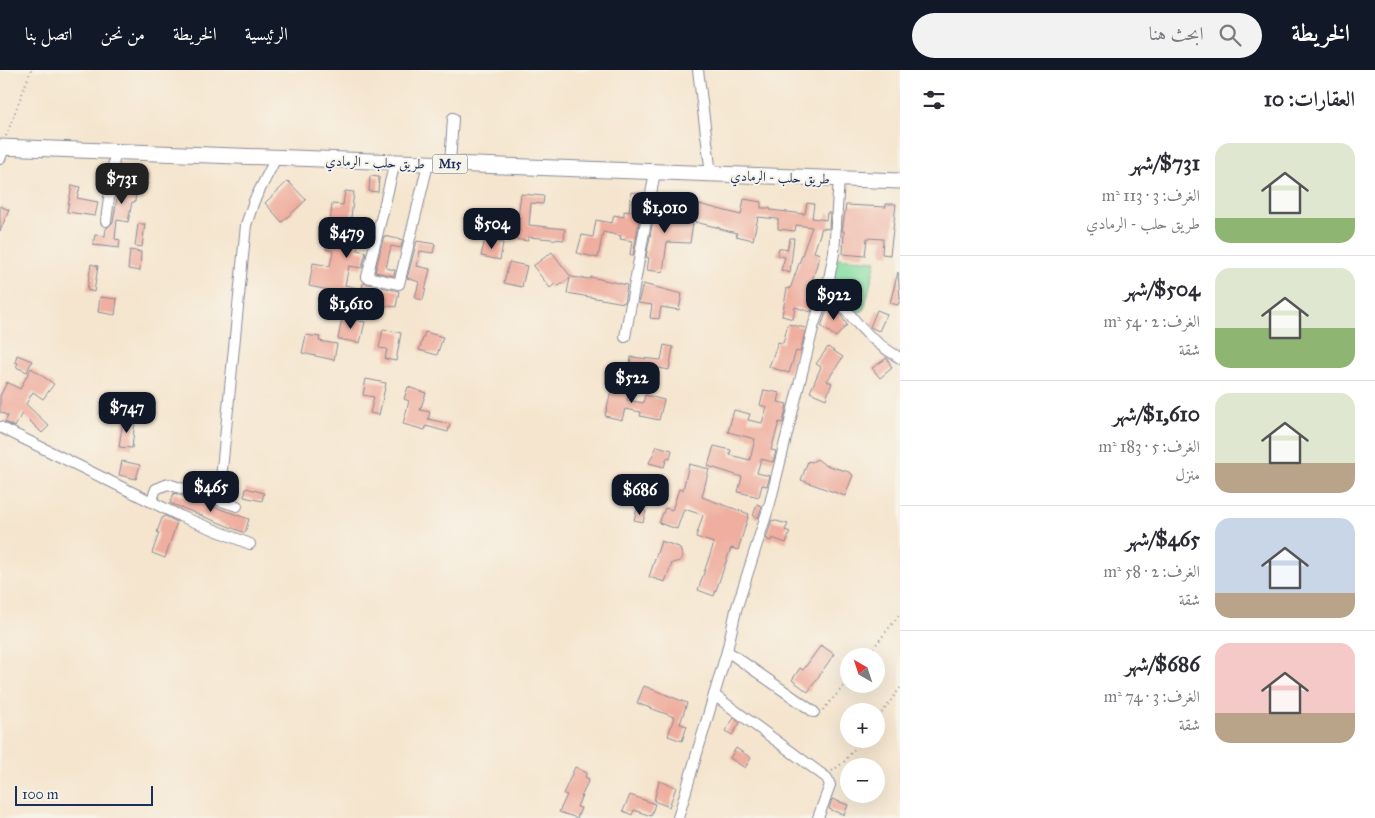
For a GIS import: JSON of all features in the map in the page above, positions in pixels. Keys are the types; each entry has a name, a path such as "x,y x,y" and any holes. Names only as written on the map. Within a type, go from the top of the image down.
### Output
{"highway":[{"name":"طريق حلب - الرمادي","path":"1,151 115,152 900,182"}],"street":[{"path":"698,70 711,174"},
{"path":"450,164 452,118"},
{"path":"106,221 115,152"},
{"path":"219,500 246,225 254,201 276,158"},
{"path":"395,162 367,277 399,284 428,164"},
{"path":"625,337 655,172"},
{"path":"678,818 727,651 736,610 773,494 814,324 828,284 834,253 839,179"},
{"path":"828,284 861,330 877,345 900,358"},
{"path":"0,428 151,502 250,544"},
{"path":"151,502 156,489 168,484 237,506"},
{"path":"727,651 814,712"},
{"path":"714,695 827,778 830,785 818,818"}],"path":[{"path":"1,151 30,70"},
{"path":"873,648 900,614"},
{"path":"885,709 900,688"},
{"path":"814,712 826,708 840,691"},
{"path":"816,770 824,772 833,771 844,762 855,748"}],"green space":[{"path":"837,258 876,261 864,310 858,313 852,313 832,284"}],"building":[{"path":"122,168 140,170 140,173 149,174 148,184 137,182 135,202 132,202 128,222 117,220 115,239 120,240 119,248 93,245 95,235 105,236 106,229 113,222"},
{"path":"370,176 379,177 378,192 369,191"},
{"path":"288,181 306,200 282,222 265,203"},
{"path":"72,185 80,187 77,198 98,202 95,216 67,212"},
{"path":"345,191 354,192 350,226 371,228 369,238 360,237 357,250 366,252 362,268 349,266 345,285 362,289 363,283 399,291 396,307 359,302 360,299 343,296 343,293 309,286 313,263 330,266 333,251 326,249 329,234 320,233 321,223 330,224 332,204 343,205"},
{"path":"631,192 644,194 633,255 630,255 632,241 620,239 621,236 603,232 598,258 577,253 582,235 593,237 596,220 612,223 614,215 624,217 624,211 629,212"},
{"path":"521,194 544,196 543,204 531,203 529,225 565,229 564,240 528,237 528,241 513,239 515,230 503,227 505,213 518,216"},
{"path":"658,195 673,197 669,221 693,223 690,243 667,242 663,272 647,270 649,258 646,257"},
{"path":"744,199 761,202 761,208 805,214 807,203 814,204 812,218 826,220 827,213 830,213 829,229 822,228 814,252 820,254 808,295 816,298 811,312 795,307 793,319 782,316 787,288 790,289 812,227 796,225 795,231 778,229 778,219 758,217 753,240 736,236 737,233 695,222 699,204 741,215"},
{"path":"886,204 896,204 890,255 882,254 883,239 867,238 865,256 843,254 844,231 842,231 846,205 886,207"},
{"path":"0,206 9,210 0,231"},
{"path":"138,224 145,224 142,247 135,246"},
{"path":"384,236 403,240 401,248 391,246 386,268 395,270 394,276 375,272"},
{"path":"790,238 794,238 790,273 781,270 785,257 777,255 779,248 787,250"},
{"path":"485,239 503,243 500,260 481,256"},
{"path":"417,241 435,244 433,253 420,251 417,266 430,269 423,300 415,298 419,282 407,278"},
{"path":"130,250 141,252 140,271 128,269"},
{"path":"552,252 571,277 590,279 591,277 627,285 624,303 567,293 570,278 559,286 556,283 550,288 533,266"},
{"path":"509,262 527,266 522,287 504,283"},
{"path":"91,264 98,266 94,292 87,290"},
{"path":"898,272 900,299 898,305 890,303"},
{"path":"643,284 682,294 679,310 661,307 659,319 650,318 652,305 638,303"},
{"path":"100,297 117,299 115,315 98,312"},
{"path":"831,300 847,325 836,337 821,326"},
{"path":"877,310 887,314 879,331 870,327"},
{"path":"342,318 365,322 360,343 338,339"},
{"path":"788,324 806,328 800,352 796,351 789,373 769,367 778,342 783,343"},
{"path":"383,329 401,333 396,361 385,359 387,349 379,348"},
{"path":"425,332 443,337 437,355 419,350"},
{"path":"306,335 320,337 319,341 337,344 334,360 302,353"},
{"path":"664,345 673,347 669,370 649,366 648,375 629,373 631,357 661,360"},
{"path":"828,347 843,357 827,381 832,383 826,399 810,392 821,367 816,364"},
{"path":"17,355 32,361 27,372 16,367 18,363 15,362"},
{"path":"887,358 892,368 880,378 872,368"},
{"path":"31,368 54,384 43,399 33,392 26,404 49,426 42,433 22,413 15,427 5,422 8,416 0,412 0,396 7,382 20,389"},
{"path":"366,379 386,383 379,415 370,413 374,397 363,395"},
{"path":"613,382 630,386 627,400 643,403 645,395 664,400 659,420 640,416 641,412 625,409 622,420 605,416"},
{"path":"408,387 426,393 420,410 430,412 428,419 450,424 448,432 426,426 425,430 403,424 409,401 404,399"},
{"path":"764,390 780,393 778,402 787,404 783,423 779,422 771,450 776,451 773,462 761,459 757,473 770,476 767,486 762,485 759,497 738,492 742,477 708,466 714,446 731,450 730,455 750,460 755,439 728,432 734,410 750,414 748,420 762,423 767,407 760,405"},
{"path":"123,419 135,420 132,448 119,447"},
{"path":"657,446 672,450 670,459 667,458 664,467 649,463"},
{"path":"817,459 825,465 853,475 845,496 801,480 808,461 812,462"},
{"path":"122,461 140,465 136,479 119,475"},
{"path":"689,464 709,469 702,497 749,514 738,550 731,548 714,596 698,590 714,543 696,537 703,515 684,509 677,529 659,523 665,508 672,510 679,489 683,490"},
{"path":"246,488 264,493 262,501 244,497"},
{"path":"174,493 249,519 245,533 170,503"},
{"path":"757,504 762,506 758,518 753,516"},
{"path":"637,509 646,511 643,522 634,520"},
{"path":"165,516 177,522 165,558 152,553 159,533 157,532 162,518"},
{"path":"772,520 788,524 785,530 790,532 786,543 772,538 771,541 766,539"},
{"path":"661,541 679,547 683,556 680,561 672,563 665,582 649,577"},
{"path":"821,645 834,654 808,692 792,680 800,668 803,670"},
{"path":"644,686 687,703 680,724 687,726 682,741 668,736 674,717 637,703"},
{"path":"734,718 740,723 732,735 725,731"},
{"path":"736,748 751,758 745,768 730,758"},
{"path":"575,767 587,773 585,777 589,779 577,807 581,808 577,818 559,812 567,795 563,794"},
{"path":"659,781 676,787 669,807 654,801"},
{"path":"630,795 655,804 651,816 634,810 632,815 623,811"},
{"path":"832,799 848,805 844,815 829,809"}]}
